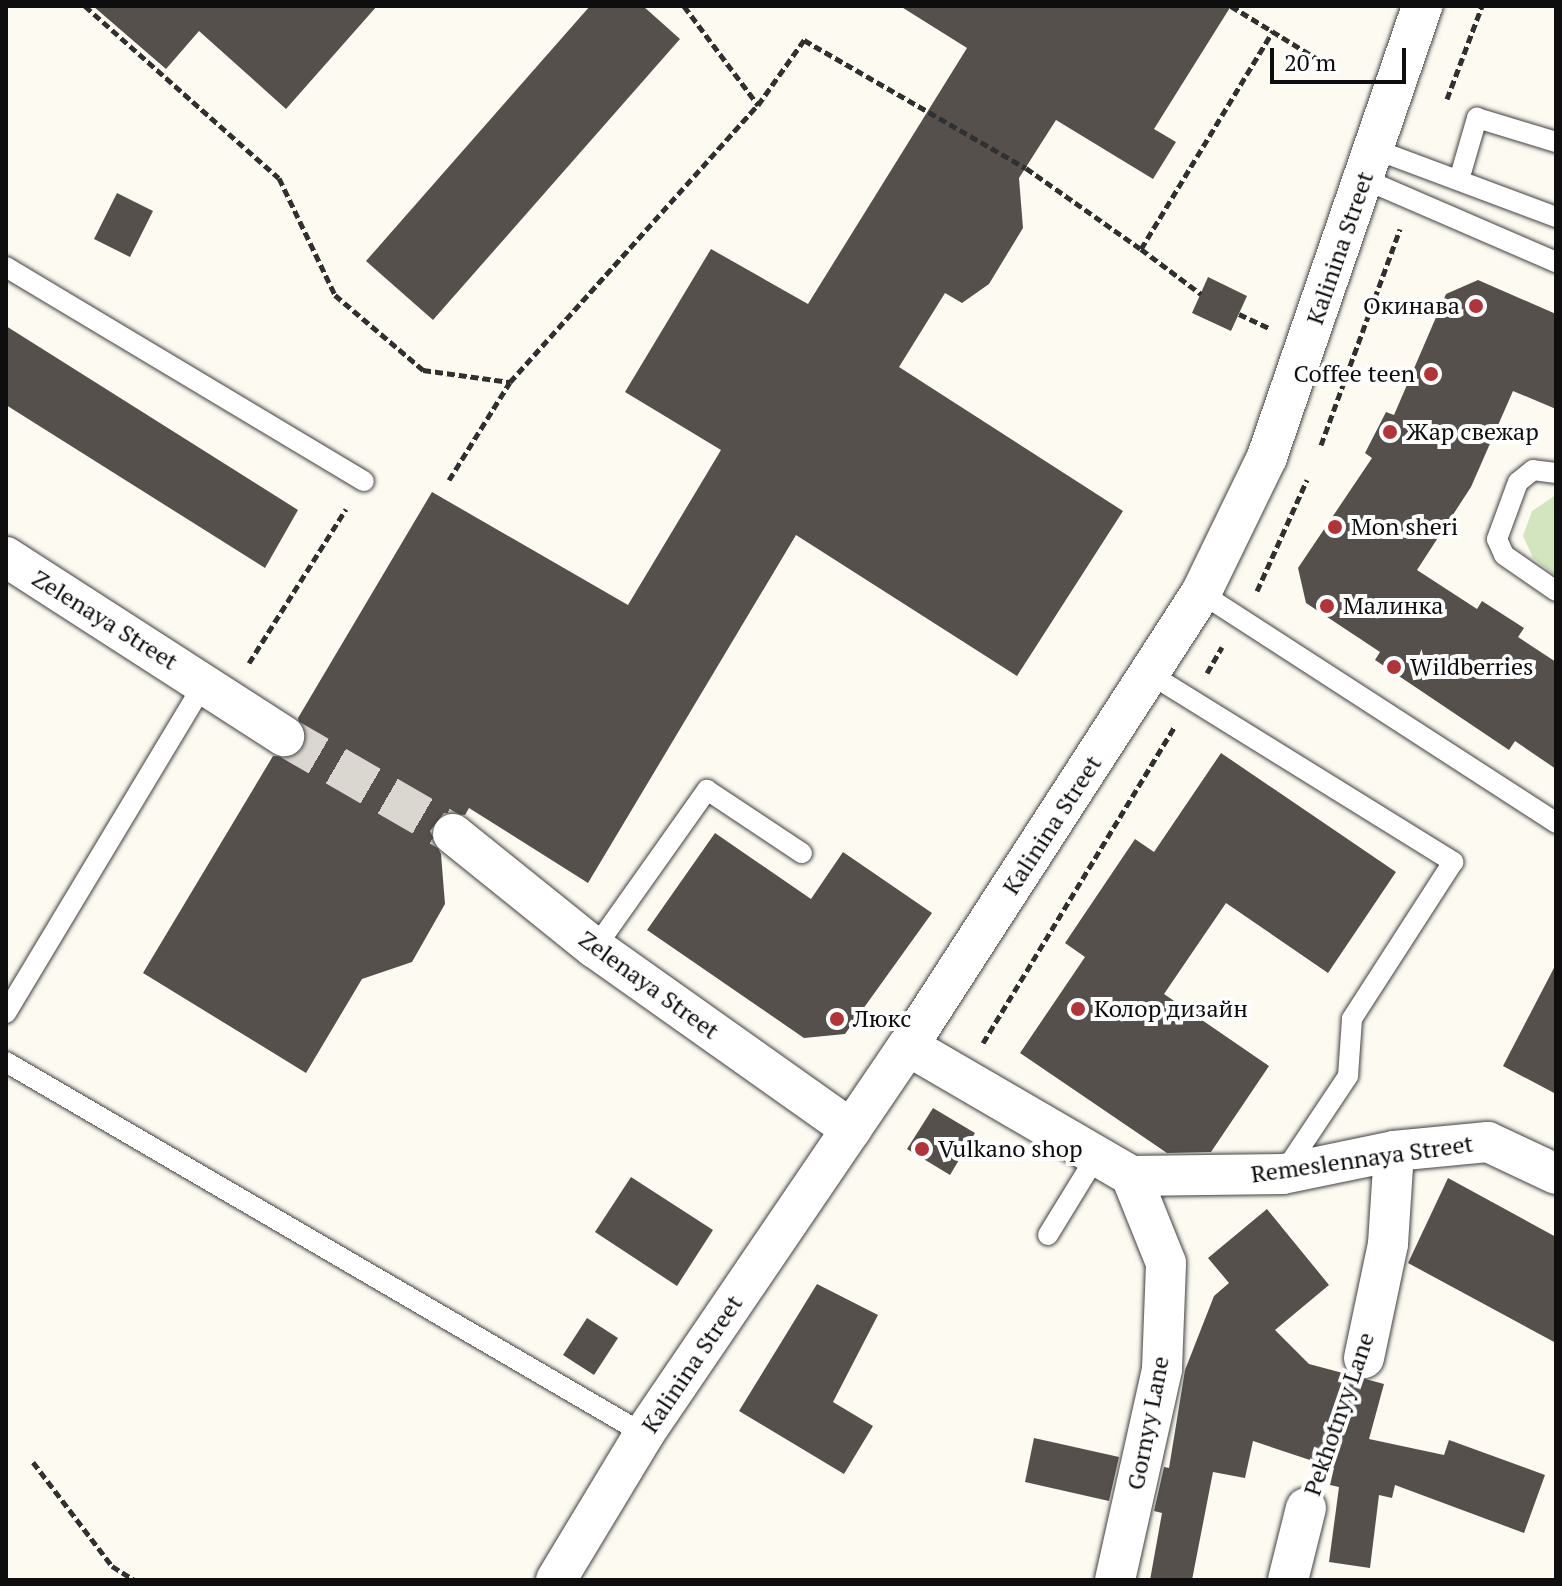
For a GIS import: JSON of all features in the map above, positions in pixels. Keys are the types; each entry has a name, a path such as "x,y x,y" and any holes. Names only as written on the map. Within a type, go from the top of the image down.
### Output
{"street":[{"name":"Kalinina Street","path":"556,1580 644,1434 908,1046 1201,593 1267,457 1422,6"},
{"name":"Zelenaya Street","path":"6,557 284,736"},
{"name":"Zelenaya Street","path":"453,834 595,948 851,1129"},
{"path":"908,1046 1131,1176"},
{"name":"Remeslennaya Street","path":"1131,1176 1283,1174 1394,1151 1488,1142 1556,1174"},
{"name":"Pekhotnyy Lane","path":"1364,1358 1388,1244 1394,1151"},
{"name":"Gornyy Lane","path":"1115,1580 1162,1369 1166,1263 1131,1176"},
{"name":"Pekhotnyy Lane","path":"1288,1580 1306,1508"}],"lane":[{"path":"1459,180 1477,118 1556,142"},
{"path":"1369,164 1459,180 1556,217"},
{"path":"1369,164 1556,262"},
{"path":"6,267 364,481"},
{"path":"1556,473 1533,470 1518,482 1497,539 1504,555 1556,591"},
{"path":"1201,593 1556,823"},
{"path":"1150,674 1453,862 1352,1019 1348,1076 1283,1174"},
{"path":"6,1013 215,691"},
{"path":"595,948 707,790 802,853"},
{"path":"6,1062 644,1434"},
{"path":"1048,1235 1097,1155"}],"path":[{"path":"85,6 279,178 335,295 423,370 510,382"},
{"path":"684,6 758,105"},
{"path":"1231,6 1329,66"},
{"path":"1141,249 1273,31"},
{"path":"449,480 510,382 758,105 804,40 1026,168 1201,294"},
{"path":"1265,341 1275,313"},
{"path":"1239,314 1269,328"},
{"path":"215,691 364,481"},
{"name":"Pekhotnyy Lane","path":"1306,1508 1364,1358"},
{"path":"33,1462 112,1566 134,1580"}],"green space":[{"path":"1556,495 1556,576 1533,558 1523,536 1532,511"}],"building":[{"path":"93,6 377,6 286,109 199,31 166,69"},
{"path":"590,6 643,6 680,39 433,320 366,261"},
{"path":"900,6 1231,6 1154,129 1176,142 1153,179 1056,120 1019,178 1023,228 989,284 962,303 945,293 899,367 1123,511 1017,676 796,535 588,883 469,808 465,815 444,813 430,831 441,854 445,904 412,962 362,979 306,1073 143,973 273,756 294,757 304,748 298,718 432,492 628,605 721,450 625,392 711,249 808,304 967,48"},
{"path":"117,193 153,211 130,257 94,239"},
{"path":"1208,277 1247,296 1231,331 1192,313"},
{"path":"1478,280 1556,314 1556,409 1513,391 1471,487 1417,570 1477,609 1482,601 1524,628 1518,637 1556,662 1556,769 1515,741 1509,750 1375,660 1380,652 1306,603 1298,568 1372,458 1365,453 1386,412 1394,415 1446,294"},
{"path":"6,326 298,510 265,568 6,405"},
{"path":"1221,753 1396,872 1328,973 1226,903 1164,994 1269,1066 1211,1152 1167,1153 1020,1053 1085,957 1065,943 1135,839 1154,852"},
{"path":"715,833 811,899 843,852 932,913 845,1034 804,1038 647,930"},
{"path":"1556,964 1556,1094 1503,1066"},
{"path":"933,1108 975,1133 950,1175 907,1149"},
{"path":"631,1177 713,1230 677,1286 595,1232"},
{"path":"1448,1178 1556,1237 1556,1343 1408,1263"},
{"path":"1267,1209 1329,1285 1275,1330 1309,1364 1384,1384 1369,1439 1444,1455 1449,1440 1545,1475 1524,1533 1395,1485 1392,1498 1379,1495 1370,1568 1329,1562 1339,1487 1330,1485 1334,1468 1253,1441 1245,1478 1213,1472 1192,1580 1150,1580 1162,1513 1154,1511 1164,1467 1169,1468 1185,1370 1214,1296 1229,1283 1208,1258"},
{"path":"817,1284 878,1315 833,1402 873,1426 844,1474 739,1411"},
{"path":"587,1318 618,1338 594,1375 563,1355"},
{"path":"1034,1438 1119,1457 1109,1501 1025,1482"}],"tunnel":[{"path":"284,736 453,834"}],"place":[{"name":"Окинава","path":"1476,306"},
{"name":"Coffee teen","path":"1431,374"},
{"name":"Жар свежар","path":"1390,432"},
{"name":"Mon sheri","path":"1335,527"},
{"name":"Малинка","path":"1327,606"},
{"name":"Wildberries","path":"1394,667"},
{"name":"Колор дизайн","path":"1078,1009"},
{"name":"Люкс","path":"837,1019"},
{"name":"Vulkano shop","path":"922,1149"}]}
